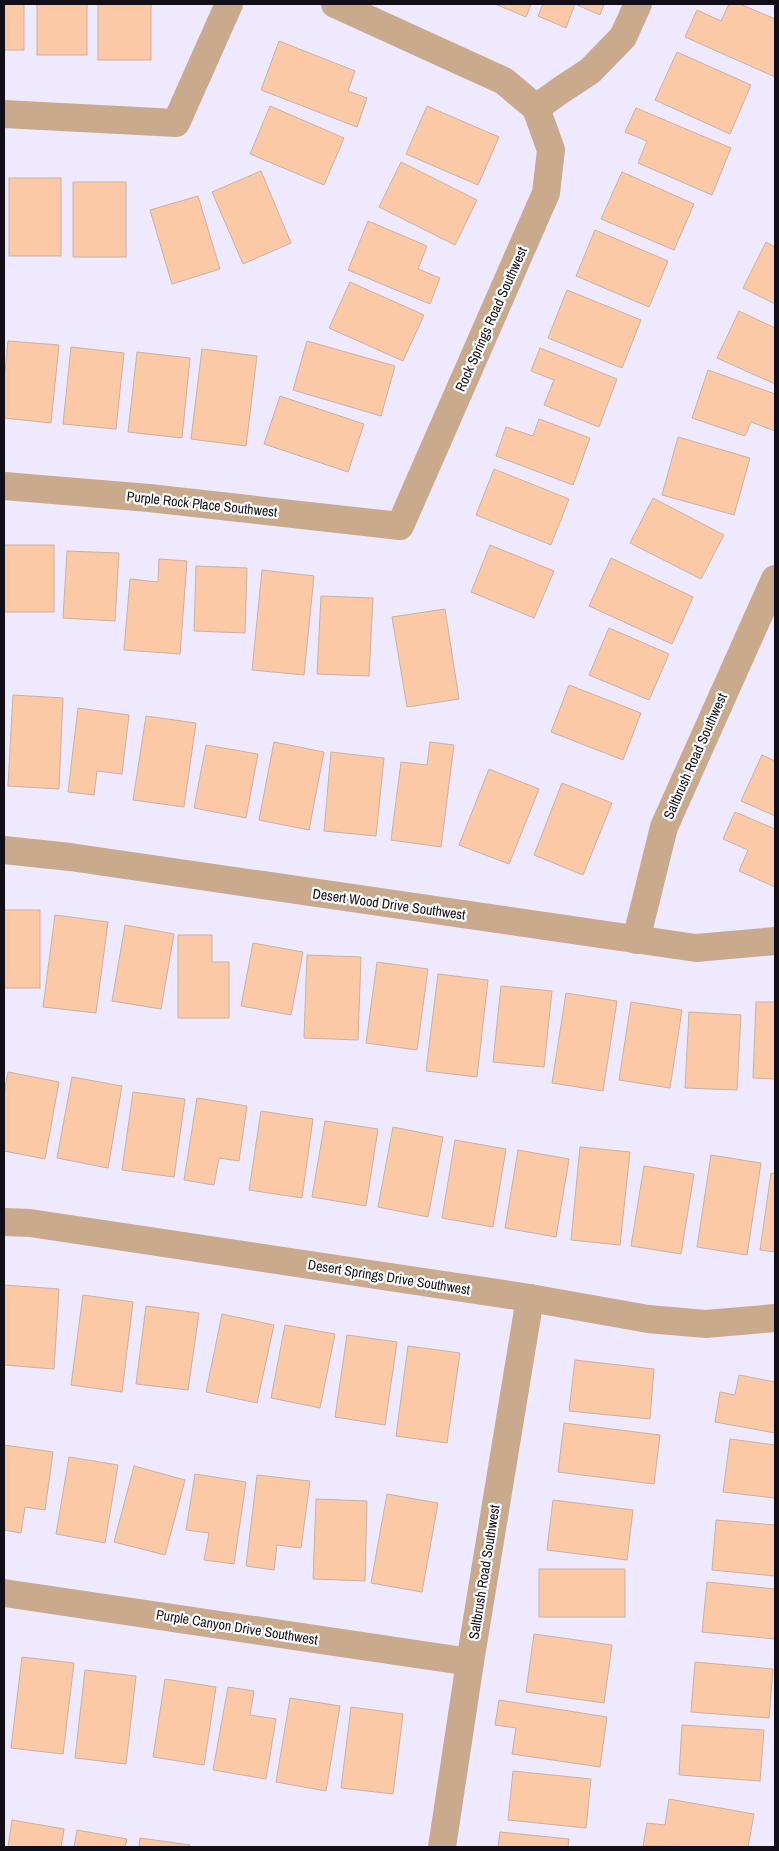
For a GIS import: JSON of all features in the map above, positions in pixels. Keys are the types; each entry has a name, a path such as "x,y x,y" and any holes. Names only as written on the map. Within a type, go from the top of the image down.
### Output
{"street":[{"path":"4,114 176,123 228,4"},
{"path":"335,4 504,81 536,108 590,71 623,37 638,4"},
{"name":"Rock Springs Road Southwest","path":"400,526 546,193 551,150 536,108"},
{"name":"Purple Rock Place Southwest","path":"4,486 149,498 400,526"},
{"name":"Saltbrush Road Southwest","path":"636,940 664,826 775,578"},
{"name":"Desert Wood Drive Southwest","path":"4,850 80,858 696,948 775,941"},
{"name":"Desert Springs Drive Southwest","path":"4,1222 30,1223 530,1298 648,1318 706,1324 775,1318"},
{"name":"Saltbrush Road Southwest","path":"442,1847 470,1662 530,1298"},
{"name":"Purple Canyon Drive Southwest","path":"4,1593 470,1662"}],"building":[{"path":"4,4 24,4 24,50 4,50"},
{"path":"37,4 87,4 87,55 37,55"},
{"path":"98,4 151,4 151,60 98,60"},
{"path":"495,4 531,4 526,17"},
{"path":"543,4 575,4 566,28 538,16"},
{"path":"575,4 604,4 600,15"},
{"path":"729,4 740,4 775,19 775,77 685,37 697,10 721,21"},
{"path":"279,41 355,71 348,91 367,98 357,127 261,90"},
{"path":"677,52 751,85 730,134 655,100"},
{"path":"270,106 344,138 324,185 250,154"},
{"path":"427,106 499,137 478,185 406,154"},
{"path":"636,108 731,148 712,195 638,163 647,141 625,132"},
{"path":"401,162 477,200 455,245 379,207"},
{"path":"261,171 291,243 243,264 212,192"},
{"path":"622,172 694,204 674,250 601,219"},
{"path":"9,178 61,178 61,256 9,256"},
{"path":"73,182 126,182 126,257 73,257"},
{"path":"198,196 220,269 172,284 150,210"},
{"path":"368,221 427,246 418,269 440,278 430,304 348,270"},
{"path":"595,230 668,261 649,307 576,276"},
{"path":"766,242 775,247 775,304 743,288"},
{"path":"350,282 424,315 403,361 329,328"},
{"path":"567,290 641,320 622,368 548,338"},
{"path":"739,311 775,328 775,384 717,358"},
{"path":"8,341 59,345 51,423 4,418 4,382"},
{"path":"307,341 395,366 381,416 293,390"},
{"path":"71,347 124,353 116,429 63,424"},
{"path":"540,348 617,379 599,427 544,405 554,380 531,371"},
{"path":"202,349 257,356 246,446 191,439"},
{"path":"137,352 190,358 182,438 128,432"},
{"path":"708,370 775,394 775,431 751,422 745,436 692,418"},
{"path":"280,396 364,424 348,472 264,444"},
{"path":"539,419 590,438 573,485 496,456 506,427 533,436"},
{"path":"678,437 750,458 734,515 662,495"},
{"path":"494,469 569,499 551,545 476,515"},
{"path":"653,498 724,535 701,579 630,543"},
{"path":"4,545 54,545 54,612 4,612"},
{"path":"490,545 554,571 534,618 471,592"},
{"path":"67,551 119,553 115,621 63,618"},
{"path":"611,558 693,597 672,644 589,606"},
{"path":"159,559 187,561 180,654 124,650 130,579 158,582"},
{"path":"196,566 247,568 245,633 194,631"},
{"path":"262,570 314,576 304,675 252,670"},
{"path":"321,596 373,598 369,676 317,674"},
{"path":"445,609 459,699 407,707 392,617"},
{"path":"609,628 669,654 649,700 589,675"},
{"path":"569,685 641,713 623,760 551,732"},
{"path":"13,695 63,698 59,789 8,786"},
{"path":"78,708 129,715 122,774 97,771 94,795 68,792"},
{"path":"146,716 196,723 184,807 133,800"},
{"path":"274,742 324,752 309,830 259,820"},
{"path":"430,742 454,745 441,847 391,840 401,762 427,765"},
{"path":"206,745 258,754 246,818 194,808"},
{"path":"331,752 384,758 376,836 324,831"},
{"path":"762,755 775,761 775,816 741,801"},
{"path":"489,769 539,789 509,864 459,845"},
{"path":"562,783 612,803 583,875 534,855"},
{"path":"735,812 775,829 775,887 739,871 748,850 723,839"},
{"path":"4,910 40,910 40,988 4,988"},
{"path":"55,915 108,922 96,1013 43,1007"},
{"path":"125,925 174,934 161,1009 112,1001"},
{"path":"178,935 212,935 212,962 229,962 229,1018 178,1018"},
{"path":"253,943 303,952 291,1015 241,1006"},
{"path":"307,955 361,957 358,1040 304,1038"},
{"path":"377,962 428,969 417,1050 366,1043"},
{"path":"438,974 488,980 477,1077 426,1071"},
{"path":"501,986 552,991 544,1067 493,1062"},
{"path":"566,993 617,1001 603,1091 552,1083"},
{"path":"631,1002 682,1010 670,1088 619,1080"},
{"path":"756,1002 775,1002 775,1079 753,1078"},
{"path":"689,1012 741,1015 737,1090 685,1088"},
{"path":"8,1072 59,1082 45,1159 4,1151 4,1094"},
{"path":"72,1077 122,1086 108,1168 57,1158"},
{"path":"133,1092 185,1099 174,1177 122,1170"},
{"path":"197,1098 247,1106 239,1161 219,1158 214,1185 184,1180"},
{"path":"261,1111 313,1119 302,1198 249,1190"},
{"path":"325,1121 378,1129 366,1206 312,1197"},
{"path":"393,1127 443,1137 428,1217 378,1207"},
{"path":"455,1140 506,1149 493,1227 442,1218"},
{"path":"580,1147 630,1152 620,1245 571,1240"},
{"path":"518,1150 569,1159 556,1237 505,1228"},
{"path":"711,1155 761,1163 747,1255 697,1247"},
{"path":"644,1166 694,1174 681,1254 631,1246"},
{"path":"771,1173 775,1174 775,1252 760,1250"},
{"path":"4,1285 59,1289 54,1369 4,1365"},
{"path":"83,1295 133,1302 122,1392 71,1385"},
{"path":"146,1306 199,1313 188,1390 136,1384"},
{"path":"222,1314 274,1325 257,1403 206,1392"},
{"path":"285,1325 335,1334 320,1408 271,1398"},
{"path":"347,1335 397,1342 385,1425 335,1417"},
{"path":"408,1346 460,1353 447,1443 396,1436"},
{"path":"575,1360 654,1369 650,1419 569,1411"},
{"path":"739,1375 775,1382 775,1433 715,1422 720,1392 735,1395"},
{"path":"564,1423 660,1435 654,1484 558,1472"},
{"path":"730,1439 775,1445 775,1498 723,1492"},
{"path":"4,1445 53,1452 45,1510 25,1507 21,1533 4,1530"},
{"path":"69,1457 118,1465 105,1543 56,1534"},
{"path":"134,1466 185,1480 165,1555 114,1542"},
{"path":"195,1474 246,1482 234,1564 204,1560 209,1533 186,1530"},
{"path":"257,1475 310,1481 301,1548 277,1545 274,1570 246,1566"},
{"path":"387,1494 438,1503 422,1592 371,1583"},
{"path":"316,1499 367,1501 365,1581 313,1579"},
{"path":"553,1500 633,1510 627,1560 547,1550"},
{"path":"716,1520 775,1525 775,1576 712,1570"},
{"path":"539,1569 625,1569 625,1617 539,1617"},
{"path":"707,1582 775,1589 775,1639 702,1632"},
{"path":"534,1634 612,1645 604,1703 526,1692"},
{"path":"22,1657 74,1663 63,1754 11,1748"},
{"path":"695,1662 773,1669 769,1718 691,1712"},
{"path":"85,1670 136,1676 126,1764 75,1758"},
{"path":"165,1679 216,1687 204,1765 153,1757"},
{"path":"228,1687 254,1691 250,1715 276,1719 266,1779 213,1770"},
{"path":"290,1698 340,1706 326,1791 276,1782"},
{"path":"499,1700 607,1717 600,1767 512,1754 516,1728 495,1725"},
{"path":"351,1707 403,1714 393,1794 341,1788"},
{"path":"682,1725 764,1730 760,1781 679,1775"},
{"path":"513,1771 591,1779 586,1828 508,1820"},
{"path":"669,1799 754,1814 748,1847 643,1846 647,1823 665,1825"},
{"path":"12,1820 64,1829 61,1847 8,1847"},
{"path":"77,1830 127,1839 125,1847 74,1847"},
{"path":"500,1832 569,1839 568,1847 498,1847"},
{"path":"140,1838 190,1845 190,1847 139,1847"}]}
